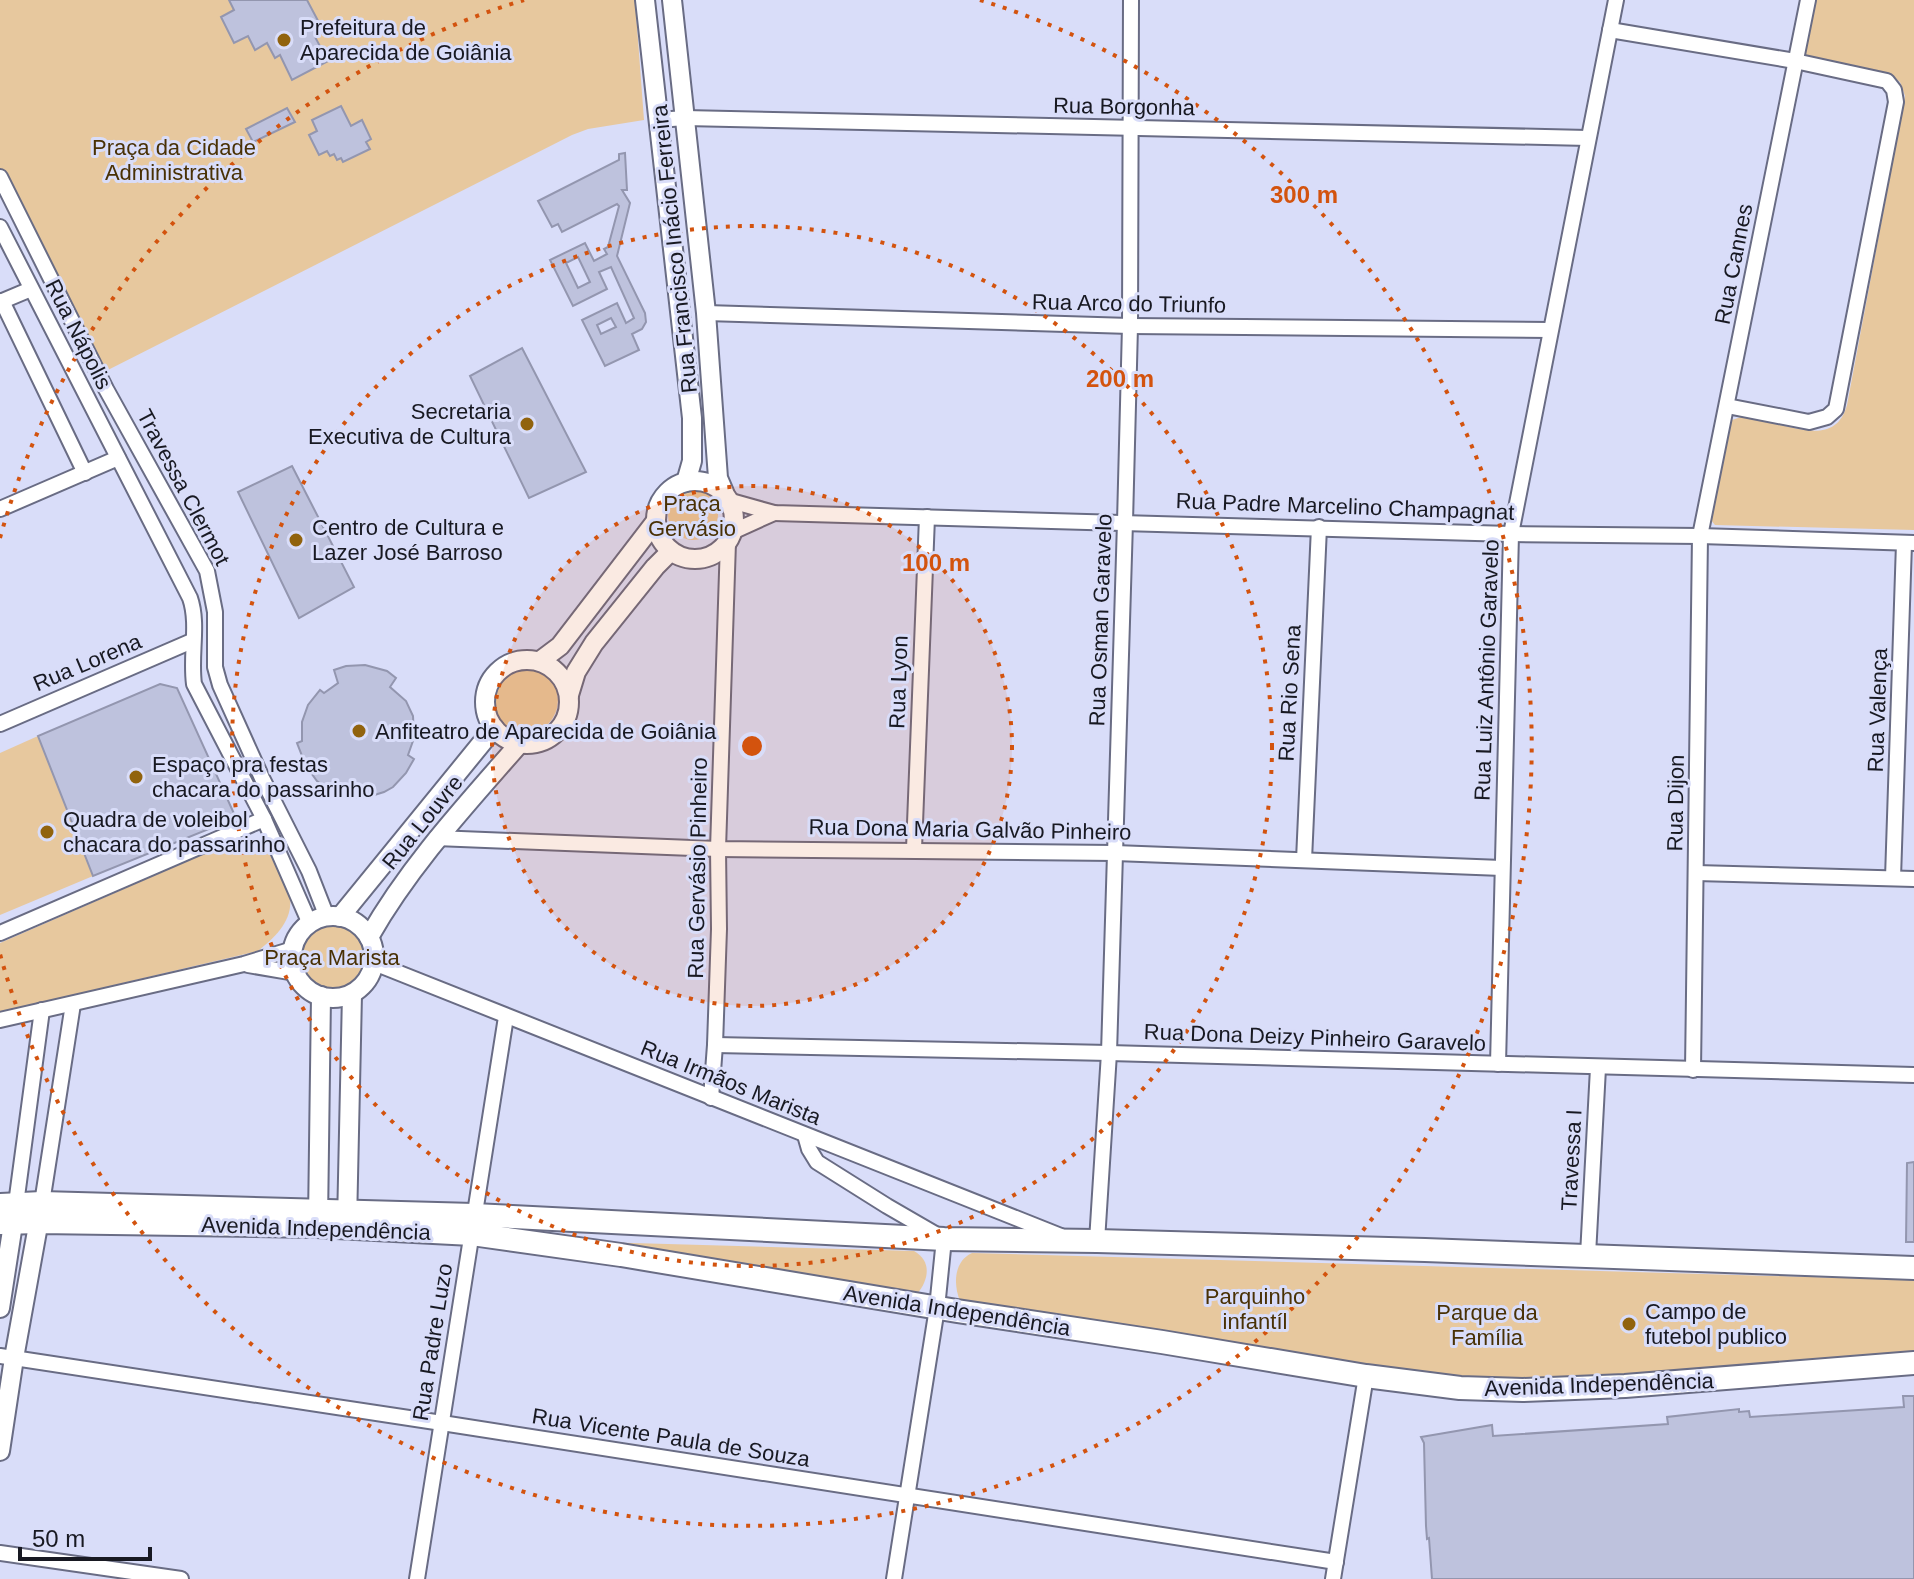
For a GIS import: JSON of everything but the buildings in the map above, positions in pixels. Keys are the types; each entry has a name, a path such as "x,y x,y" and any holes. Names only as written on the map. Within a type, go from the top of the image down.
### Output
{"main road":[{"name":"Avenida Independência","path":"7,1214 41,1212 318,1218 944,1239 1588,1255 1914,1268"},
{"name":"Avenida Independência","path":"473,1224 621,1255 937,1308 1460,1388 1523,1390 1640,1385 1914,1363"}],"street":[{"name":"Rua Francisco Inácio Ferreira","path":"645,0 692,418 692,461 686,482"},
{"name":"Rua Francisco Inácio Ferreira","path":"672,0 706,313 718,478 727,496"},
{"name":"Rua Osman Garavelo","path":"1097,1241 1109,1053 1125,522 1130,326 1131,0"},
{"name":"Rua Luiz Antônio Garavelo","path":"1498,1064 1511,534 1616,0"},
{"name":"Rua Cannes","path":"1700,536 1808,0"},
{"path":"1610,30 1795,61 1887,81 1894,90 1896,102 1836,409 1827,417 1809,422 1727,406"},
{"name":"Rua Borgonha","path":"658,120 685,118 1588,138"},
{"name":"Travessa Clermot","path":"0,177 106,389 207,571 215,612 215,667 220,685 309,871 326,919"},
{"name":"Rua Nápolis","path":"0,227 190,598 194,610 194,684 264,819"},
{"path":"31,289 1,301 85,473"},
{"name":"Rua Arco do Triunfo","path":"706,313 1130,326 1550,330"},
{"path":"0,509 118,458"},
{"path":"540,661 560,646 656,521 661,501 677,486 686,482 706,483 727,496 734,515 730,537 718,552 705,558 685,558 671,551 658,532 656,521"},
{"name":"Rua Padre Marcelino Champagnat","path":"727,496 774,513 1909,543"},
{"name":"Rua Padre Marcelino Champagnat","path":"730,537 774,513"},
{"name":"Rua Lyon","path":"914,849 927,517"},
{"name":"Rua Rio Sena","path":"1304,860 1319,527"},
{"name":"Rua Dijon","path":"1693,1070 1700,536"},
{"name":"Rua Gervásio Pinheiro","path":"711,1098 730,537"},
{"name":"Rua Valença","path":"1893,878 1909,543"},
{"path":"569,695 556,671 540,661 517,661 504,667 493,678 485,703 494,728 506,738 520,743 540,742 557,731 568,715 569,695 576,672 594,643 671,551"},
{"name":"Rua Lorena","path":"0,724 192,641"},
{"name":"Rua Louvre","path":"326,919 494,728"},
{"name":"Rua Louvre","path":"369,937 389,903 436,838 520,743"},
{"path":"0,933 264,819 326,919"},
{"name":"Rua Dona Maria Galvão Pinheiro","path":"436,838 718,849 1115,853 1502,868"},
{"path":"1696,873 1914,879"},
{"path":"326,919 352,921 369,937 374,950 374,963 370,976 352,994 321,996 310,991 295,973 293,949 302,931 326,919"},
{"path":"0,1020 244,964 293,949"},
{"name":"Rua Irmãos Marista","path":"374,963 1073,1241"},
{"path":"244,964 295,973"},
{"path":"347,1219 352,994"},
{"path":"318,1218 321,996"},
{"path":"0,1451 7,1357 41,1212 73,1004"},
{"path":"0,1308 7,1214 42,1010"},
{"name":"Rua Padre Luzo","path":"417,1579 506,1017"},
{"name":"Rua Dona Deizy Pinheiro Garavelo","path":"715,1045 1914,1075"},
{"name":"Travessa I","path":"1588,1255 1598,1068"},
{"path":"805,1135 817,1162 944,1239 937,1308 894,1579"},
{"name":"Rua Vicente Paula de Souza","path":"7,1357 1336,1562"},
{"path":"1333,1579 1366,1376"},
{"path":"0,1553 181,1579"}],"green space":[{"name":"Praça da Cidade Administrativa","path":"0,0 635,0 644,120 588,129 572,135 100,374 0,177"},
{"path":"1811,0 1914,0 1914,530 1715,525 1711,520 1732,420 1741,417 1804,430 1822,430 1837,423 1847,405 1905,96 1900,82 1891,75 1809,58 1803,53"},
{"name":"Praça Gervásio","path":"693,490 711,497 718,515 711,533 693,540 675,533 668,515 675,497"},
{"path":"524,666 548,676 558,700 548,724 524,734 500,724 490,700 500,676"},
{"name":"Quadra de voleibol chacara do passarinho","path":"38,736 93,876 0,915 0,753"},
{"path":"246,838 260,841 266,846 290,897 286,921 258,951 0,1012 0,943"},
{"name":"Praça Marista","path":"332,923 356,933 366,957 356,981 332,991 308,981 298,957 308,933"},
{"path":"597,1242 914,1251 924,1260 927,1271 917,1294"},
{"name":"Parque da Família","path":"972,1253 1914,1280 1914,1357 1577,1381 1442,1380 960,1301 956,1287 958,1267"}],"place":[{"name":"Prefeitura de Aparecida de Goiânia","path":"284,40"},
{"name":"Secretaria Executiva de Cultura","path":"527,424"},
{"name":"Centro de Cultura e Lazer José Barroso","path":"296,540"},
{"name":"Anfiteatro de Aparecida de Goiânia","path":"359,731"},
{"name":"Espaço pra festas chacara do passarinho","path":"136,777"},
{"name":"Quadra de voleibol chacara do passarinho","path":"47,832"},
{"name":"Campo de futebol publico","path":"1629,1324"}],"park label":[{"name":"Parquinho infantíl","path":"1255,1308"}]}
